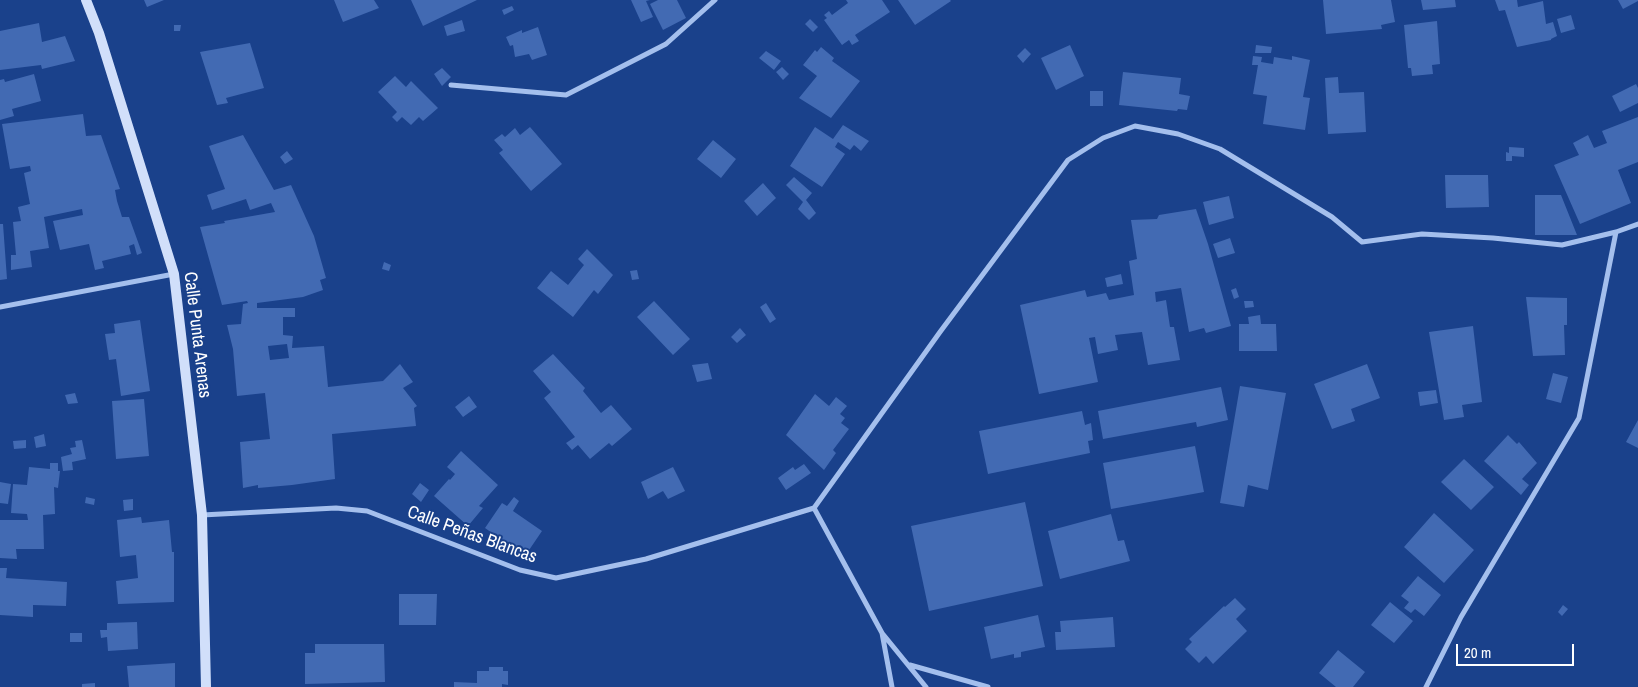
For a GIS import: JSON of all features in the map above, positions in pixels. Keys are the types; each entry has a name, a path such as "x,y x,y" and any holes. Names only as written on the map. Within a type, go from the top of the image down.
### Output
{"street":[{"name":"Calle Punta Arenas","path":"86,0 99,33 174,274 202,515 206,687"},
{"path":"451,85 566,95 666,44 715,0"},
{"path":"926,687 882,633 814,508 940,332 1068,160 1103,138 1136,126 1178,134 1220,149 1332,218 1362,242 1422,234 1494,238 1562,245 1616,232 1638,224"},
{"path":"1426,687 1461,617 1580,418 1616,232"},
{"path":"0,307 174,274"},
{"name":"Calle Peñas Blancas","path":"202,515 336,508 368,511 520,570 556,578 646,559 814,508"},
{"path":"882,633 892,687"},
{"path":"910,665 988,687"}],"building":[{"path":"144,0 164,0 147,7"},
{"path":"334,0 374,0 379,8 343,22"},
{"path":"411,0 477,0 423,26"},
{"path":"631,0 650,0 646,1 653,17 641,22"},
{"path":"658,0 677,0 686,18 663,30 650,4"},
{"path":"846,0 882,0 890,12 855,35 859,41 852,45 849,40 842,45 824,20 827,18 824,15 829,11 832,15 848,3"},
{"path":"898,0 950,0 951,1 915,25"},
{"path":"1323,0 1391,0 1395,22 1381,25 1382,29 1326,34"},
{"path":"1421,0 1455,0 1456,7 1423,10"},
{"path":"1495,0 1517,0 1518,7 1543,1 1546,24 1553,22 1557,36 1551,40 1517,47 1505,10 1499,11"},
{"path":"1618,0 1638,0 1638,1 1623,9"},
{"path":"512,6 514,10 504,15 502,10"},
{"path":"1571,15 1575,29 1561,33 1557,19"},
{"path":"810,19 818,27 813,32 805,24"},
{"path":"462,20 465,31 447,36 444,26"},
{"path":"1437,21 1440,64 1432,65 1433,74 1412,76 1411,68 1408,68 1404,25"},
{"path":"39,23 42,42 65,36 75,61 42,69 41,65 0,70 0,31"},
{"path":"174,25 181,25 180,31 174,31"},
{"path":"538,27 547,55 532,60 529,54 515,57 513,45 510,46 506,37 522,30 522,33"},
{"path":"250,43 264,88 226,98 228,103 217,105 200,52"},
{"path":"1070,45 1084,76 1056,90 1041,58"},
{"path":"1256,45 1272,47 1271,53 1255,53"},
{"path":"821,47 834,58 832,61 860,81 831,118 799,98 817,76 803,65 815,50 817,52"},
{"path":"1025,48 1031,54 1023,63 1017,56"},
{"path":"766,51 781,61 774,70 759,58"},
{"path":"1253,56 1262,57 1261,62 1273,64 1274,57 1292,60 1292,56 1310,60 1303,97 1310,98 1305,130 1263,124 1267,96 1253,94 1258,65 1252,65"},
{"path":"782,67 789,74 783,80 776,72"},
{"path":"442,68 451,77 442,86 434,74"},
{"path":"1123,72 1181,78 1179,94 1190,96 1187,110 1178,109 1177,111 1119,105"},
{"path":"34,74 41,101 12,109 14,116 0,120 0,80 4,79 5,82"},
{"path":"395,76 406,87 411,81 438,108 423,121 419,117 411,125 402,117 397,122 392,117 397,112 378,92"},
{"path":"1338,77 1339,93 1364,92 1366,132 1328,134 1325,78"},
{"path":"1636,84 1638,88 1638,103 1620,112 1612,96"},
{"path":"1090,91 1103,91 1103,106 1090,106"},
{"path":"83,114 86,136 101,135 120,189 115,190 122,217 129,217 142,253 137,255 134,244 129,246 131,254 102,261 104,268 95,270 89,244 60,250 53,221 83,215 82,209 44,217 49,248 30,251 32,267 11,270 11,255 16,255 13,222 21,221 18,207 30,204 24,173 31,171 30,166 10,169 2,124"},
{"path":"1638,117 1638,162 1618,170 1631,203 1580,224 1554,165 1579,155 1573,143 1588,135 1594,148 1607,143 1602,131"},
{"path":"843,125 869,141 861,151 854,145 850,150 838,142 835,147 845,154 822,187 790,166 815,127 833,139"},
{"path":"530,127 562,164 531,191 499,153 503,150 494,140 502,134 505,137 515,128 520,135"},
{"path":"243,135 274,190 291,185 314,236 326,278 320,280 323,290 303,297 257,303 257,308 295,308 295,317 283,317 283,335 293,336 292,348 324,346 328,387 383,381 400,364 413,382 403,388 417,406 414,408 416,426 332,434 335,479 292,485 258,488 258,485 243,488 240,442 270,439 265,393 237,396 233,349 227,325 241,324 243,304 248,303 247,301 222,305 200,227 275,212 271,203 250,210 246,199 212,210 207,195 225,189 209,146","holes":["287,344 289,358 270,360 268,346"]},
{"path":"713,140 736,159 721,178 697,159"},
{"path":"1509,147 1524,148 1524,157 1512,156 1512,161 1506,161 1506,152 1509,153"},
{"path":"287,151 293,159 285,164 280,157"},
{"path":"1445,175 1488,175 1489,207 1446,208"},
{"path":"794,177 812,193 806,200 816,213 809,220 798,209 803,202 786,185"},
{"path":"763,183 776,198 757,216 744,201"},
{"path":"1535,195 1561,195 1577,235 1535,235"},
{"path":"1229,196 1234,218 1209,225 1203,202"},
{"path":"1196,209 1231,326 1206,333 1204,328 1189,332 1181,288 1155,292 1156,302 1166,300 1170,327 1174,327 1180,360 1148,365 1142,332 1115,335 1118,350 1098,354 1095,337 1089,338 1098,382 1039,394 1020,305 1085,290 1087,297 1106,293 1109,300 1134,295 1129,261 1137,259 1131,220 1157,219 1159,215"},
{"path":"0,224 3,224 7,279 0,280"},
{"path":"1230,238 1235,253 1218,258 1213,244"},
{"path":"587,249 613,275 598,294 594,290 573,317 537,288 551,271 568,285 584,265 578,259"},
{"path":"384,262 391,265 389,271 382,269"},
{"path":"637,270 639,279 632,280 630,271"},
{"path":"1121,274 1123,284 1107,287 1105,278"},
{"path":"1236,288 1239,297 1234,299 1231,290"},
{"path":"1526,297 1567,298 1567,325 1564,325 1565,355 1533,356"},
{"path":"654,301 690,339 673,355 637,317"},
{"path":"1244,301 1253,301 1254,307 1245,308"},
{"path":"766,303 776,319 770,323 760,307"},
{"path":"1260,315 1261,324 1276,324 1277,351 1239,351 1239,324 1249,324 1248,317"},
{"path":"140,320 150,391 121,396 116,359 109,360 105,334 115,333 114,324"},
{"path":"1473,326 1482,402 1462,405 1464,417 1444,420 1429,332"},
{"path":"740,328 746,335 737,343 731,337"},
{"path":"553,354 585,388 583,391 601,413 611,405 632,429 612,446 609,443 590,459 578,445 572,450 566,443 575,437 544,398 551,392 533,371"},
{"path":"708,363 712,379 697,382 692,365"},
{"path":"1367,364 1380,398 1351,409 1355,421 1332,429 1314,384"},
{"path":"1553,373 1568,377 1561,403 1546,399"},
{"path":"1240,386 1286,393 1268,490 1248,485 1244,507 1220,503"},
{"path":"1221,387 1228,420 1197,427 1196,422 1103,439 1098,411"},
{"path":"1436,390 1438,403 1420,406 1418,392"},
{"path":"75,393 78,403 68,404 65,395"},
{"path":"815,394 829,406 836,397 847,406 840,414 845,418 841,423 849,429 833,450 836,453 824,470 786,435"},
{"path":"469,396 477,407 463,417 455,407"},
{"path":"144,399 149,456 116,459 112,401"},
{"path":"1082,411 1085,425 1091,423 1093,440 1088,441 1090,453 988,474 979,431"},
{"path":"1638,420 1638,448 1626,442"},
{"path":"44,434 46,446 36,448 34,437"},
{"path":"1508,435 1517,444 1519,442 1537,463 1522,479 1529,485 1521,495 1484,461"},
{"path":"26,440 26,448 14,449 13,441"},
{"path":"82,440 86,459 72,462 73,470 63,471 61,457 72,454 70,448 76,447 75,441"},
{"path":"1195,446 1204,492 1111,509 1103,463"},
{"path":"461,451 498,485 479,506 483,508 468,526 434,496 455,474 447,467"},
{"path":"1464,459 1494,487 1471,510 1441,482"},
{"path":"50,463 58,463 58,471 60,471 58,488 54,487 55,514 43,515 44,549 16,549 17,559 0,558 0,520 28,520 27,514 11,513 13,484 27,485 29,467 50,469"},
{"path":"804,464 811,473 786,490 778,478 793,467 795,470"},
{"path":"673,467 685,491 668,499 663,491 648,499 641,482"},
{"path":"0,482 11,484 8,504 0,503"},
{"path":"420,483 429,490 421,502 412,494"},
{"path":"86,497 95,499 94,505 85,503"},
{"path":"514,497 519,501 513,511 542,531 525,556 485,528 502,503 507,506"},
{"path":"133,499 133,510 124,511 123,500"},
{"path":"1025,502 1043,586 929,611 911,526"},
{"path":"1434,513 1474,550 1444,583 1404,547"},
{"path":"1111,514 1118,541 1124,540 1130,561 1060,579 1048,531"},
{"path":"141,517 142,523 169,520 172,552 174,552 174,602 118,604 116,581 138,578 136,555 120,557 117,520"},
{"path":"0,568 7,568 6,578 67,582 66,606 33,605 33,617 0,615"},
{"path":"1418,576 1441,595 1424,616 1415,609 1411,613 1404,608 1409,602 1401,596"},
{"path":"399,594 437,594 436,625 399,625"},
{"path":"1235,598 1246,609 1236,619 1247,631 1213,664 1206,656 1199,663 1185,649 1192,642 1189,639"},
{"path":"1390,602 1413,621 1394,643 1371,625"},
{"path":"1563,605 1568,609 1562,616 1558,612"},
{"path":"1038,615 1045,647 1021,652 1021,657 1014,658 1014,654 991,659 984,627"},
{"path":"1113,617 1115,647 1056,650 1055,632 1061,632 1060,621"},
{"path":"137,622 138,649 108,651 107,637 101,638 100,630 107,630 107,623"},
{"path":"70,633 82,633 82,642 70,642"},
{"path":"315,644 384,644 385,682 305,684 305,653 315,653"},
{"path":"1338,650 1365,672 1353,687 1336,687 1319,673"},
{"path":"175,663 175,687 129,687 127,666"},
{"path":"489,667 503,667 503,671 508,671 508,685 502,684 502,687 454,687 454,682 477,683 477,671 489,671"},
{"path":"95,683 95,687 82,687 82,684"}]}
